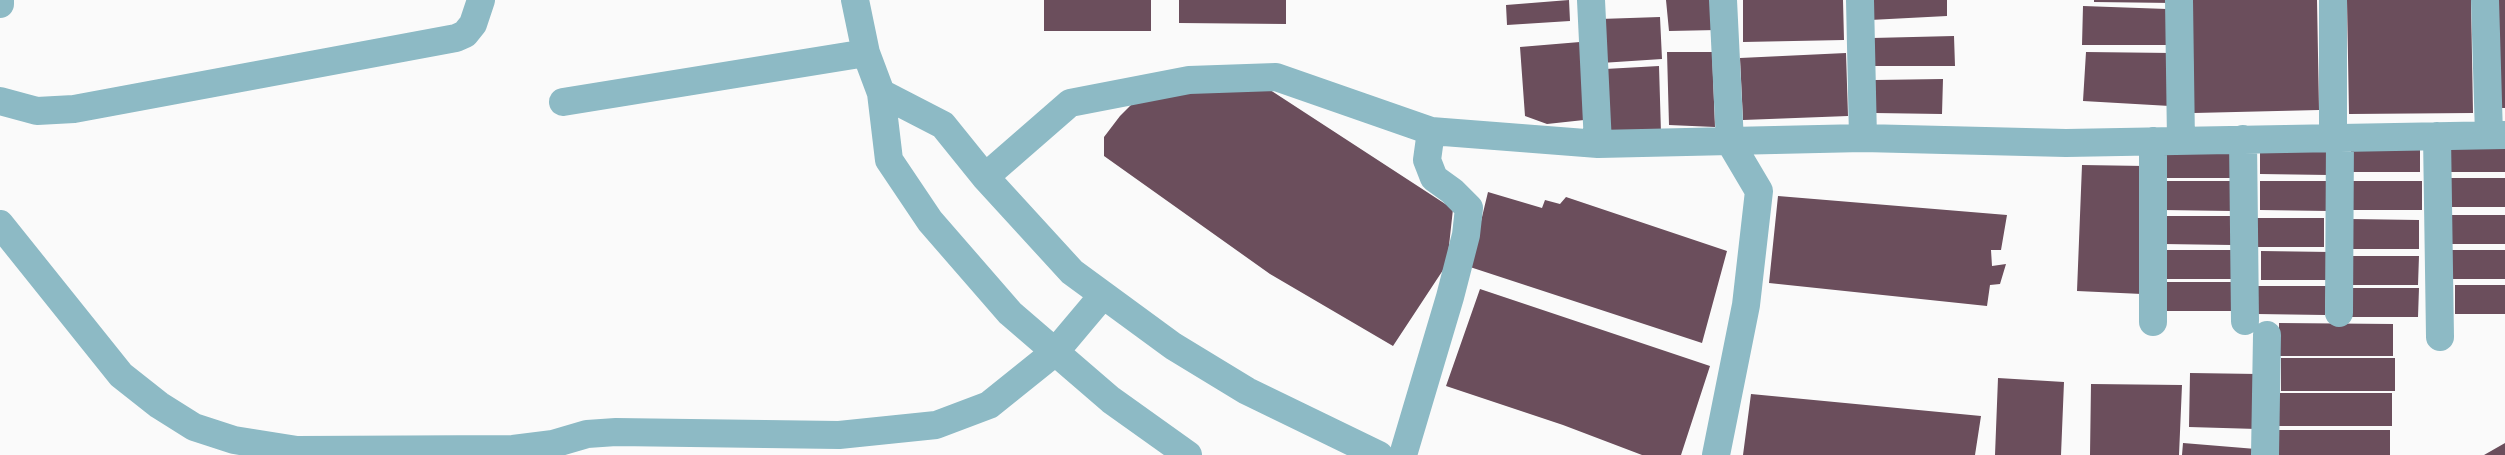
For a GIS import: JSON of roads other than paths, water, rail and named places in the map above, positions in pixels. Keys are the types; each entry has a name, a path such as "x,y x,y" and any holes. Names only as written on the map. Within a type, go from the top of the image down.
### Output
{"street":[{"path":"0,101 37,111 74,110 456,38 465,34 473,24 482,0"},
{"path":"855,0 866,53 881,93 889,160 930,220 1010,313 1111,400 1188,455"},
{"path":"1591,0 1598,144"},
{"path":"1716,455 1746,305 1759,191 1730,142 1722,0"},
{"path":"1860,0 1863,138"},
{"path":"2179,0 2181,141"},
{"path":"2332,0 2339,313"},
{"path":"985,177 1070,103 1189,80 1276,76 1431,132 1598,144 1863,138 2066,143 2497,135 2485,0"},
{"path":"563,102 866,53"},
{"path":"881,93 943,125 985,177 1072,272 1173,346 1247,391 1379,455"},
{"path":"1403,455 1450,297 1466,235 1469,208 1452,191 1434,178 1427,160 1431,132"},
{"path":"2437,136 2440,337"},
{"path":"2243,139 2266,455"},
{"path":"2153,141 2153,322"},
{"path":"0,224 122,376 159,405 194,427 226,438 296,450 513,449 553,444 587,434 616,432 839,435 936,425 989,405 1055,352 1103,295"}]}
